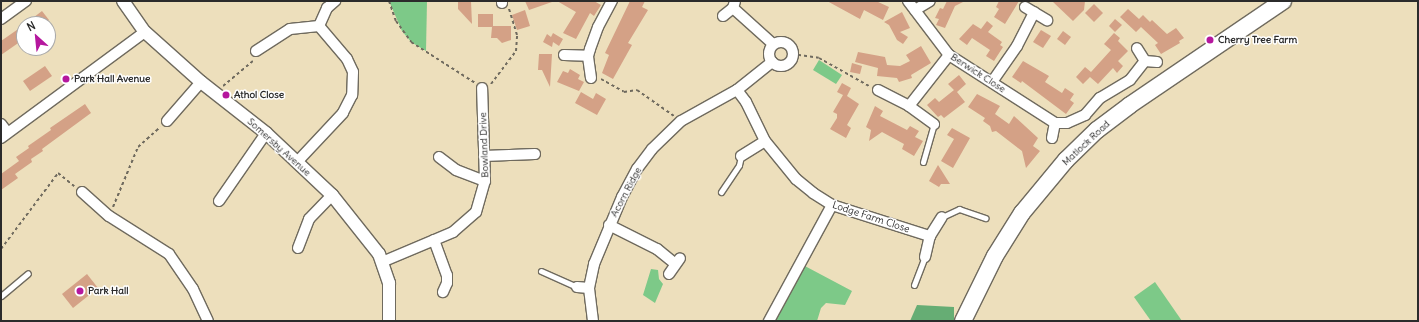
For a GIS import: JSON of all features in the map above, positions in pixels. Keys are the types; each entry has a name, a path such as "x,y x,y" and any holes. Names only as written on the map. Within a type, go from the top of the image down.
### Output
{"main road":[{"name":"Matlock Road","path":"963,321 999,250 1022,213 1066,160 1097,130 1124,109 1283,1"}],"street":[{"path":"1,19 26,1"},
{"name":"Somersby Avenue","path":"124,1 145,32 214,93 266,133 332,195 379,254 389,283 389,321"},
{"path":"319,26 328,8 336,1"},
{"path":"592,78 588,56 598,27 612,1"},
{"name":"Berwick Close","path":"908,1 949,55 1055,123"},
{"path":"914,10 930,1"},
{"path":"723,16 734,4 774,44"},
{"path":"992,82 1017,46 1029,10 1047,20"},
{"path":"256,51 290,29 319,26"},
{"path":"297,162 343,113 352,95 352,72 347,59 319,26"},
{"path":"3,131 145,32"},
{"path":"784,42 789,45 792,54 791,59 782,65 772,62 769,53 774,44 784,42"},
{"path":"1136,48 1145,61"},
{"path":"564,55 588,56"},
{"path":"909,106 949,55"},
{"path":"1145,61 1157,62"},
{"path":"1052,138 1055,123 1067,123 1085,115 1100,98 1130,80 1145,61"},
{"name":"Acorn Ridge","path":"593,321 589,288 594,264 609,226 637,169 652,149 681,121 737,90 772,62"},
{"path":"167,121 201,82"},
{"name":"Bowland Drive","path":"382,262 453,232 476,212 485,181 482,88"},
{"name":"Lodge Farm Close","path":"737,90 746,102 765,141 796,179 832,205 930,236"},
{"path":"878,90 909,106 934,124"},
{"path":"218,201 266,133"},
{"path":"741,156 765,141"},
{"path":"484,156 535,154"},
{"path":"439,157 456,170 485,181"},
{"path":"82,192 109,216 169,254 193,289 208,321"},
{"path":"298,248 309,219 332,195"},
{"path":"769,321 794,267 832,205"},
{"path":"925,257 930,236 942,217"},
{"path":"609,226 657,249 677,261 669,274"},
{"path":"434,240 447,275 447,283 443,292"},
{"path":"577,287 589,288"}],"lane":[{"path":"923,162 934,124"},
{"path":"720,192 739,165 741,156"},
{"path":"942,217 959,209 985,218"},
{"path":"914,285 925,257"},
{"path":"541,271 577,287"},
{"path":"1,296 28,273"}],"path":[{"path":"389,1 396,21 411,42 482,88 489,86 516,51 517,35 507,5 502,2"},
{"path":"214,93 257,58 256,51"},
{"path":"792,54 819,58 878,90"},
{"path":"592,78 601,79 624,92 638,90 681,121"},
{"path":"109,216 138,147 167,121"},
{"path":"1,249 58,174 82,192"}],"green space":[{"path":"389,1 427,1 426,51 411,42 402,31"},
{"path":"819,60 842,75 836,84 813,70"},
{"path":"803,265 852,291 845,305 826,303 821,308 817,321 772,321"},
{"path":"651,269 658,270 659,279 663,284 655,303 643,295"},
{"path":"1155,282 1182,321 1151,321 1134,297"},
{"path":"917,305 954,307 954,321 910,321"}],"building":[{"path":"458,1 471,1 472,24 458,9"},
{"path":"525,1 552,1 552,2 529,10"},
{"path":"557,1 594,1 601,5 594,16 590,13 576,39 563,33 576,12"},
{"path":"630,1 645,1 642,7 648,10 628,43 632,45 613,79 602,73 609,55 605,53"},
{"path":"827,1 876,1 889,7 883,20 864,10 860,19"},
{"path":"947,1 965,1 955,6 945,28 936,25 939,19 935,18 940,8 943,9"},
{"path":"999,1 1019,1 1005,24 994,17 999,9 996,7"},
{"path":"1052,1 1085,1 1084,10 1073,21"},
{"path":"1094,4 1103,13 1094,22 1085,13"},
{"path":"1128,9 1139,19 1143,15 1150,22 1152,20 1167,34 1176,28 1184,38 1179,41 1180,43 1161,54 1155,45 1158,43 1141,27 1136,32 1120,17"},
{"path":"525,10 530,26 517,30 512,15"},
{"path":"42,11 46,16 35,16"},
{"path":"902,12 910,28 900,32 908,37 903,44 897,40 889,25 884,22"},
{"path":"478,14 493,14 493,26 511,26 511,40 502,43 497,38 491,38 492,27 478,27"},
{"path":"1115,19 1122,25 1115,32 1109,26"},
{"path":"987,21 993,26 988,32 1002,42 1000,45 1003,47 994,61 986,56 990,50 972,38 967,45 959,39 973,24 981,29"},
{"path":"1041,30 1051,36 1043,48 1033,42"},
{"path":"16,31 16,45 1,55 1,41"},
{"path":"1063,31 1071,37 1065,45 1057,39"},
{"path":"553,33 563,39 559,46 553,42 552,47 543,42 547,34 551,37"},
{"path":"1114,33 1120,38 1118,41 1128,51 1118,61 1123,66 1117,73 1113,68 1098,84 1090,77 1083,84 1076,77 1085,67 1091,72 1111,50 1104,44"},
{"path":"921,46 931,63 911,75 912,78 899,82 897,78 877,76 878,68 855,62 858,52 885,57 887,65 900,66 910,61 906,55"},
{"path":"539,54 552,54 550,87 542,70 538,70"},
{"path":"1023,61 1049,76 1045,82 1062,93 1065,88 1074,94 1070,100 1074,103 1066,114 1022,81 1021,83 1012,77"},
{"path":"852,63 862,66 860,74 850,72"},
{"path":"45,66 52,76 30,91 23,81"},
{"path":"570,69 580,75 578,79 584,82 579,91 557,82 563,71 568,73"},
{"path":"959,75 966,84 957,92 965,102 944,118 941,115 938,117 927,105 935,98 939,102 954,90 948,84"},
{"path":"842,83 851,88 847,96 859,104 847,125 851,128 846,138 830,129 837,118 837,114 833,112 843,95 837,92"},
{"path":"581,92 593,99 596,93 606,99 597,115 575,103"},
{"path":"977,94 1000,106 995,114 1009,124 1014,116 1038,138 1033,146 1040,151 1026,168 1022,151 996,131 992,132 990,126 983,121 985,118 968,107"},
{"path":"85,104 91,113 42,149 43,151 31,159 32,162 15,174 18,178 1,190 1,174 19,161 16,157 29,148 28,146 51,130 50,128"},
{"path":"875,106 883,111 880,116 907,130 910,126 919,131 915,137 923,141 914,156 902,149 904,144 882,132 869,141 871,130 866,127"},
{"path":"952,128 970,138 953,168 941,161 954,139 947,135"},
{"path":"938,165 950,184 941,184 939,187 929,181"},
{"name":"Park Hall","path":"87,274 98,288 73,308 62,294"}],"place":[{"name":"Cherry Tree Farm","path":"1210,40"},
{"name":"Park Hall Avenue","path":"66,79"},
{"name":"Athol Close","path":"226,95"},
{"name":"Park Hall","path":"80,291"}]}
